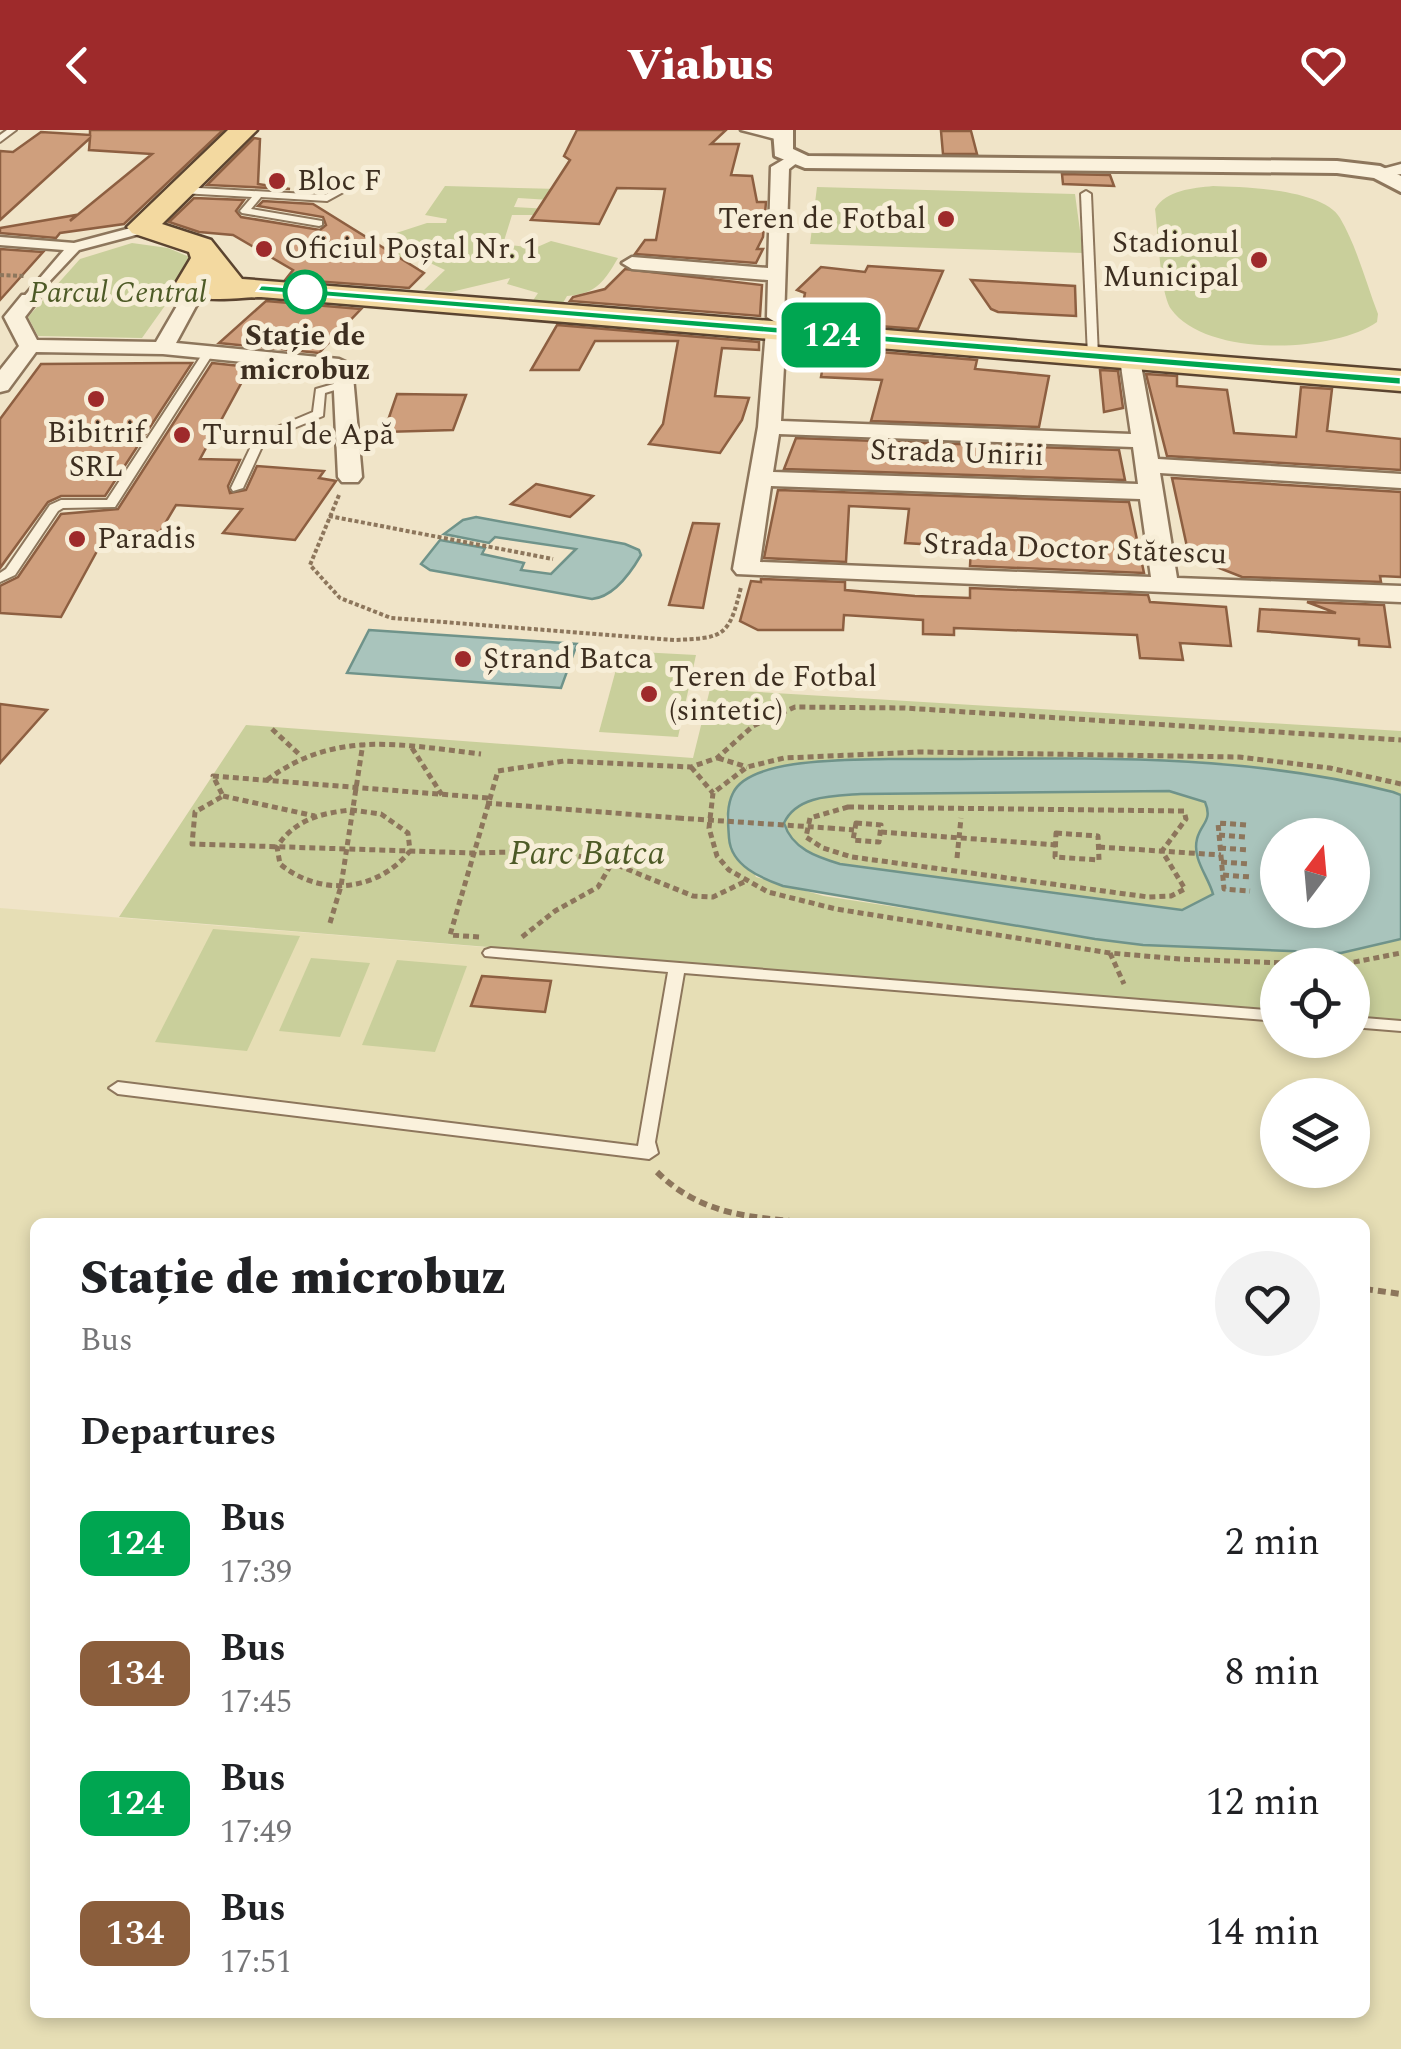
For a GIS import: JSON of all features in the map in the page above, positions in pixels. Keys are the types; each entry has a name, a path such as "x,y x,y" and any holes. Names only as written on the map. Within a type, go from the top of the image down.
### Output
{"main road":[{"path":"198,131 242,132"},
{"path":"242,132 142,229 200,246 213,278 261,288 777,324 1093,356 1401,381"}],"street":[{"path":"750,130 783,133 782,152 793,159 820,163 1337,167 1390,170 1401,185"},
{"path":"746,569 768,428 777,324 780,167 793,159"},
{"path":"0,241 74,247 142,229"},
{"path":"30,346 14,317 74,247"},
{"path":"632,264 778,276"},
{"path":"163,348 188,303 213,278"},
{"path":"30,346 163,348 330,363 344,370 350,477"},
{"path":"0,384 30,346"},
{"path":"1132,359 1165,585"},
{"path":"768,428 1145,453 1401,481"},
{"name":"Strada Unirii","path":"760,479 1151,492"},
{"name":"Strada Doctor Stătescu","path":"746,569 1401,594"}],"lane":[{"path":"0,139 12,130"},
{"path":"181,190 327,198 344,188"},
{"path":"1086,194 1093,356"},
{"path":"258,195 246,211 320,223"},
{"path":"0,578 11,572 54,508 61,504 111,504 209,352"},
{"path":"237,488 260,438 319,414 320,392 344,384"},
{"path":"488,945 677,968 1260,1015"},
{"path":"118,1088 649,1153 646,1142 677,968"},
{"path":"1370,1023 1401,1026"}],"path":[{"path":"0,275 8,275"},
{"path":"350,477 328,516 310,565 340,598 390,618 674,640 718,638 732,623 746,569"},
{"path":"328,516 553,559"},
{"path":"488,945 450,935 498,772 564,761 690,767 717,758 753,726 795,707 904,708 1401,740"},
{"path":"272,729 302,756"},
{"path":"330,923 341,886 363,743"},
{"path":"266,781 302,756 330,746 363,743 481,754"},
{"path":"411,748 442,794"},
{"path":"717,758 748,767 836,753 1239,756 1401,782"},
{"path":"690,767 714,793"},
{"path":"748,767 714,793 709,828 712,842 729,870 744,882 768,892 836,908 1110,953 1339,964 1401,953"},
{"path":"223,796 213,776 854,830"},
{"path":"316,816 223,796 195,812 192,844 473,853 554,851 612,864 694,896 732,891 744,882"},
{"path":"848,807 1184,811 1186,819 1162,851 1185,888 1170,896 1148,897 852,857 823,848 806,837 810,818 848,807"},
{"path":"351,810 380,814 402,826 411,842 410,851 397,868 385,875 341,886 310,883 286,872 280,864 278,847 288,831 316,816 351,810"},
{"path":"957,858 961,818"},
{"path":"856,823 882,825 880,842 853,840 854,830 856,823"},
{"path":"1246,825 1218,823 1224,889 1250,890"},
{"path":"881,832 1056,846"},
{"path":"1056,833 1098,836 1099,860 1056,857 1056,846 1056,833"},
{"path":"1219,835 1246,837"},
{"path":"1099,847 1220,855 1250,864"},
{"path":"1220,855 1249,850"},
{"path":"539,940 520,938 554,911 598,887 612,864"},
{"path":"1222,875 1251,878"},
{"path":"1110,953 1124,985"},
{"path":"1104,984 1143,986"},
{"path":"649,1153 652,1166 672,1189 709,1212 764,1218"},
{"path":"1370,1290 1401,1294"}],"shaded area":[{"path":"0,908 1260,1010 1260,1058 1370,1058 1370,1018 1401,1021 1401,2049 0,2049"}],"green space":[{"path":"445,186 559,189 550,200 518,198 514,207 549,209 545,215 512,215 503,244 535,248 551,241 618,258 598,285 585,293 567,296 560,308 530,305 538,293 507,284 510,278 451,292 424,290 445,270 413,255 387,264 363,257 398,246 387,236 427,223 446,223 447,219 425,215"},
{"name":"Stadionul Municipal","path":"1213,186 1301,195 1331,208 1340,218 1356,253 1378,314 1377,322 1331,340 1271,346 1212,336 1188,325 1167,301 1155,209 1173,194"},
{"name":"Teren de Fotbal","path":"817,187 1075,194 1083,253 810,244"},
{"name":"Parcul Central","path":"132,243 168,248 192,258 186,276 142,338 38,336 28,317 80,259"},
{"name":"Teren de Fotbal (sintetic)","path":"621,651 696,655 678,737 599,732"},
{"name":"Parc Batca","path":"710,689 1401,731 1401,795 1306,773 1193,761 845,760 733,791 726,818 728,829 756,877 824,896 1143,945 1260,950 1260,1010 119,917 246,725 693,758"},
{"path":"1169,791 1206,802 1208,812 1206,824 1197,836 1198,860 1213,894 1182,910 840,864 799,846 784,823 807,802 861,794"},
{"path":"213,929 300,936 247,1051 155,1042"},
{"name":"Parc Batca","path":"1401,939 1401,1021 1370,1018 1370,948 1362,948"},
{"path":"311,958 370,963 340,1037 279,1031"},
{"path":"397,960 467,966 435,1052 362,1045"}],"water":[{"path":"476,517 625,544 641,555 614,589 592,599 430,570 421,564 440,540 485,548 482,554 524,563 521,570 551,574 576,549 495,537 489,543 444,534 463,520"},
{"name":"Ștrand Batca","path":"369,630 577,644 561,688 347,673"},
{"path":"1079,759 1205,763 1331,778 1393,792 1401,795 1401,939 1362,948 1260,950 1143,945 783,886 757,875 741,863 731,848 728,809 733,793 743,781 760,773 828,761","holes":["1169,791 1205,802 1208,814 1196,846 1213,894 1182,910 840,864 799,846 784,823 807,802 839,795"]}],"building":[{"path":"90,130 223,130 124,224 60,233 56,238 0,233 0,228 76,215 70,221 152,154 89,150 90,138 0,220 0,151 13,152 41,132 90,135"},
{"path":"577,130 726,130 711,144 739,144 731,175 752,176 757,202 766,202 763,237 757,249 763,249 756,263 635,254 645,240 656,240 665,189 617,188 599,224 531,220 570,160 564,156"},
{"path":"941,131 971,131 977,154 943,154"},
{"path":"254,138 260,139 258,184 290,189 207,185"},
{"path":"1062,174 1110,175 1114,186 1063,184"},
{"path":"194,198 244,200 236,211 241,217 320,230 326,225 323,217 258,206 263,201 313,204 424,273 409,288 286,279 293,270 233,235 199,232 169,222"},
{"path":"0,249 43,252 0,300"},
{"path":"868,266 943,271 918,329 800,320 805,293 797,290 821,267 865,272"},
{"path":"625,269 762,285 760,316 570,301 605,289"},
{"path":"971,280 1075,286 1076,316 998,312 991,309"},
{"path":"266,301 361,309 319,353 219,343"},
{"path":"557,325 759,342 759,350 722,348 715,396 749,398 742,420 720,453 649,444 663,424 678,341 595,341 579,370 531,370"},
{"path":"795,345 977,360 975,369 1049,376 1039,427 871,421 882,380 821,377 825,354 794,352"},
{"path":"192,363 105,496 61,496 48,502 0,568 0,419 41,364"},
{"path":"212,363 250,367 200,459 240,460 228,486 230,493 246,490 257,466 324,471 319,478 336,481 295,540 223,533 242,509 176,505 160,532 108,531 61,617 0,613 0,586 18,577 61,514 118,509"},
{"path":"1100,370 1118,371 1123,408 1104,412"},
{"path":"1146,374 1177,376 1177,386 1227,390 1234,433 1296,437 1301,387 1332,389 1327,431 1401,439 1401,470 1167,456"},
{"path":"397,394 466,395 453,430 384,432"},
{"path":"796,438 1119,450 1125,480 784,469"},
{"path":"1172,478 1401,492 1401,577 1380,576 1381,582 1242,577 1189,556"},
{"path":"536,484 593,496 570,517 511,504"},
{"path":"778,490 1129,502 1144,573 970,566 971,547 905,543 909,509 849,506 846,562 764,558"},
{"path":"693,523 719,524 703,608 669,605"},
{"path":"751,581 845,582 845,590 915,596 970,598 970,588 1148,595 1150,602 1226,607 1231,646 1180,643 1183,660 1140,658 1137,635 954,628 954,635 923,634 923,620 844,615 843,630 758,630 740,621"},
{"path":"1307,602 1384,605 1390,647 1359,645 1359,639 1258,631 1260,609 1336,613"},
{"path":"0,704 47,710 0,763"},
{"path":"482,976 551,981 545,1012 471,1006"}],"bus line":[{"name":"124","path":"261,288 1401,381"}],"place":[{"name":"Bloc F","path":"277,181"},
{"name":"Teren de Fotbal","path":"946,219"},
{"name":"Oficiul Poștal Nr. 1","path":"264,249"},
{"name":"Stadionul Municipal","path":"1259,260"},
{"name":"Stație de microbuz","path":"305,292"},
{"name":"Bibitrif SRL","path":"96,399"},
{"name":"Turnul de Apă","path":"182,435"},
{"name":"Paradis","path":"77,539"},
{"name":"Ștrand Batca","path":"463,659"},
{"name":"Teren de Fotbal (sintetic)","path":"649,694"}]}
